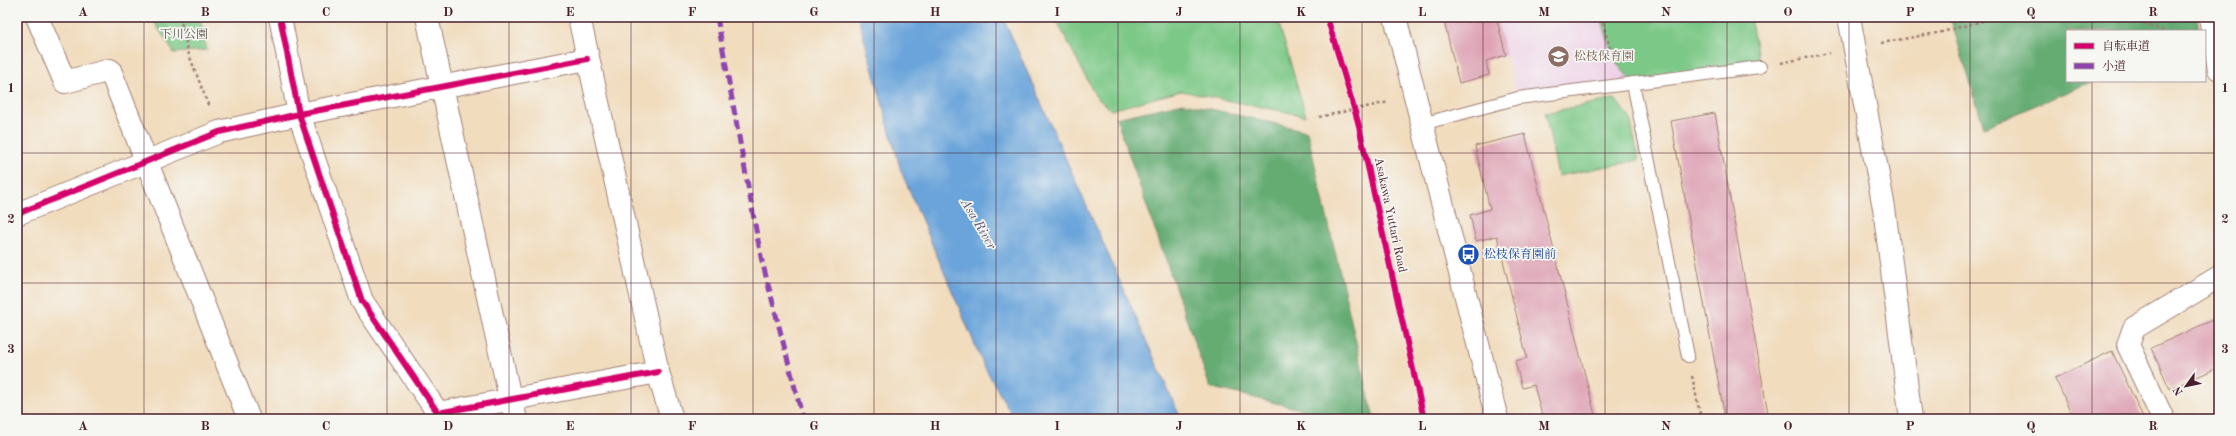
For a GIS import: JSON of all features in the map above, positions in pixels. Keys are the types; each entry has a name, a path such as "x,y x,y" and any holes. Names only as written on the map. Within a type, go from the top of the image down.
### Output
{"street":[{"path":"37,17 65,82 110,70 249,419"},
{"path":"280,17 299,114 362,301 438,413 510,398 658,372"},
{"path":"427,17 510,398 516,419"},
{"path":"579,17 587,59 658,372 672,419"},
{"path":"1395,17 1497,419"},
{"path":"1849,17 1884,208 1911,419"},
{"path":"2210,17 2219,69"},
{"path":"17,214 219,132 299,114 587,59"},
{"path":"2163,419 2128,345 2134,328 2219,277"}],"lane":[{"path":"1422,124 1518,98 1760,67"},
{"path":"1633,83 1688,356"}],"path":[{"path":"180,17 188,52 219,132"},
{"path":"1601,17 1613,58 1633,83"},
{"path":"1760,67 1942,32 1997,17"},
{"path":"2127,17 2161,30"},
{"path":"1319,117 1392,102"},
{"path":"1688,356 1701,419"}],"shaded area":[{"name":"松枝保育園","path":"1443,17 1601,17 1613,58 1633,83 1518,98 1506,56 1456,68"}],"green space":[{"name":"下川公園","path":"151,17 200,17 207,50 174,53"},
{"path":"1055,17 1277,17 1306,116 1181,91 1111,110 1096,97"},
{"path":"1601,17 1750,17 1760,67 1633,83 1613,58"},
{"path":"1950,17 2197,17 2199,30 2066,30 2066,82 2091,82 1984,127"},
{"path":"1615,99 1630,118 1639,160 1558,176 1545,113"},
{"path":"1184,103 1307,131 1374,419 1341,419 1210,387 1116,118"}],"water":[{"name":"Asa River","path":"858,17 1003,17 1181,419 1014,419 984,366 901,171"}],"building":[{"path":"1443,17 1496,17 1506,55 1486,61 1489,75 1459,83"},
{"path":"1715,113 1769,419 1725,419 1671,121"},
{"path":"1525,134 1596,419 1543,419 1534,385 1522,388 1515,361 1527,358 1497,236 1476,241 1470,215 1490,209 1475,146"},
{"path":"2219,317 2219,373 2217,368 2170,389 2151,348"},
{"path":"2112,351 2144,419 2074,419 2055,378"}],"marked path":[{"path":"717,17 761,257 803,419"}],"cycle path":[{"path":"280,17 299,114 362,301 438,413 658,372"},
{"name":"Asakawa Yuttari Road","path":"1327,17 1358,122 1424,419"},
{"path":"17,214 219,132 299,114 587,59"}],"place":[{"name":"松枝保育園","path":"1559,57"},
{"name":"松枝保育園前","path":"1469,255"}]}
